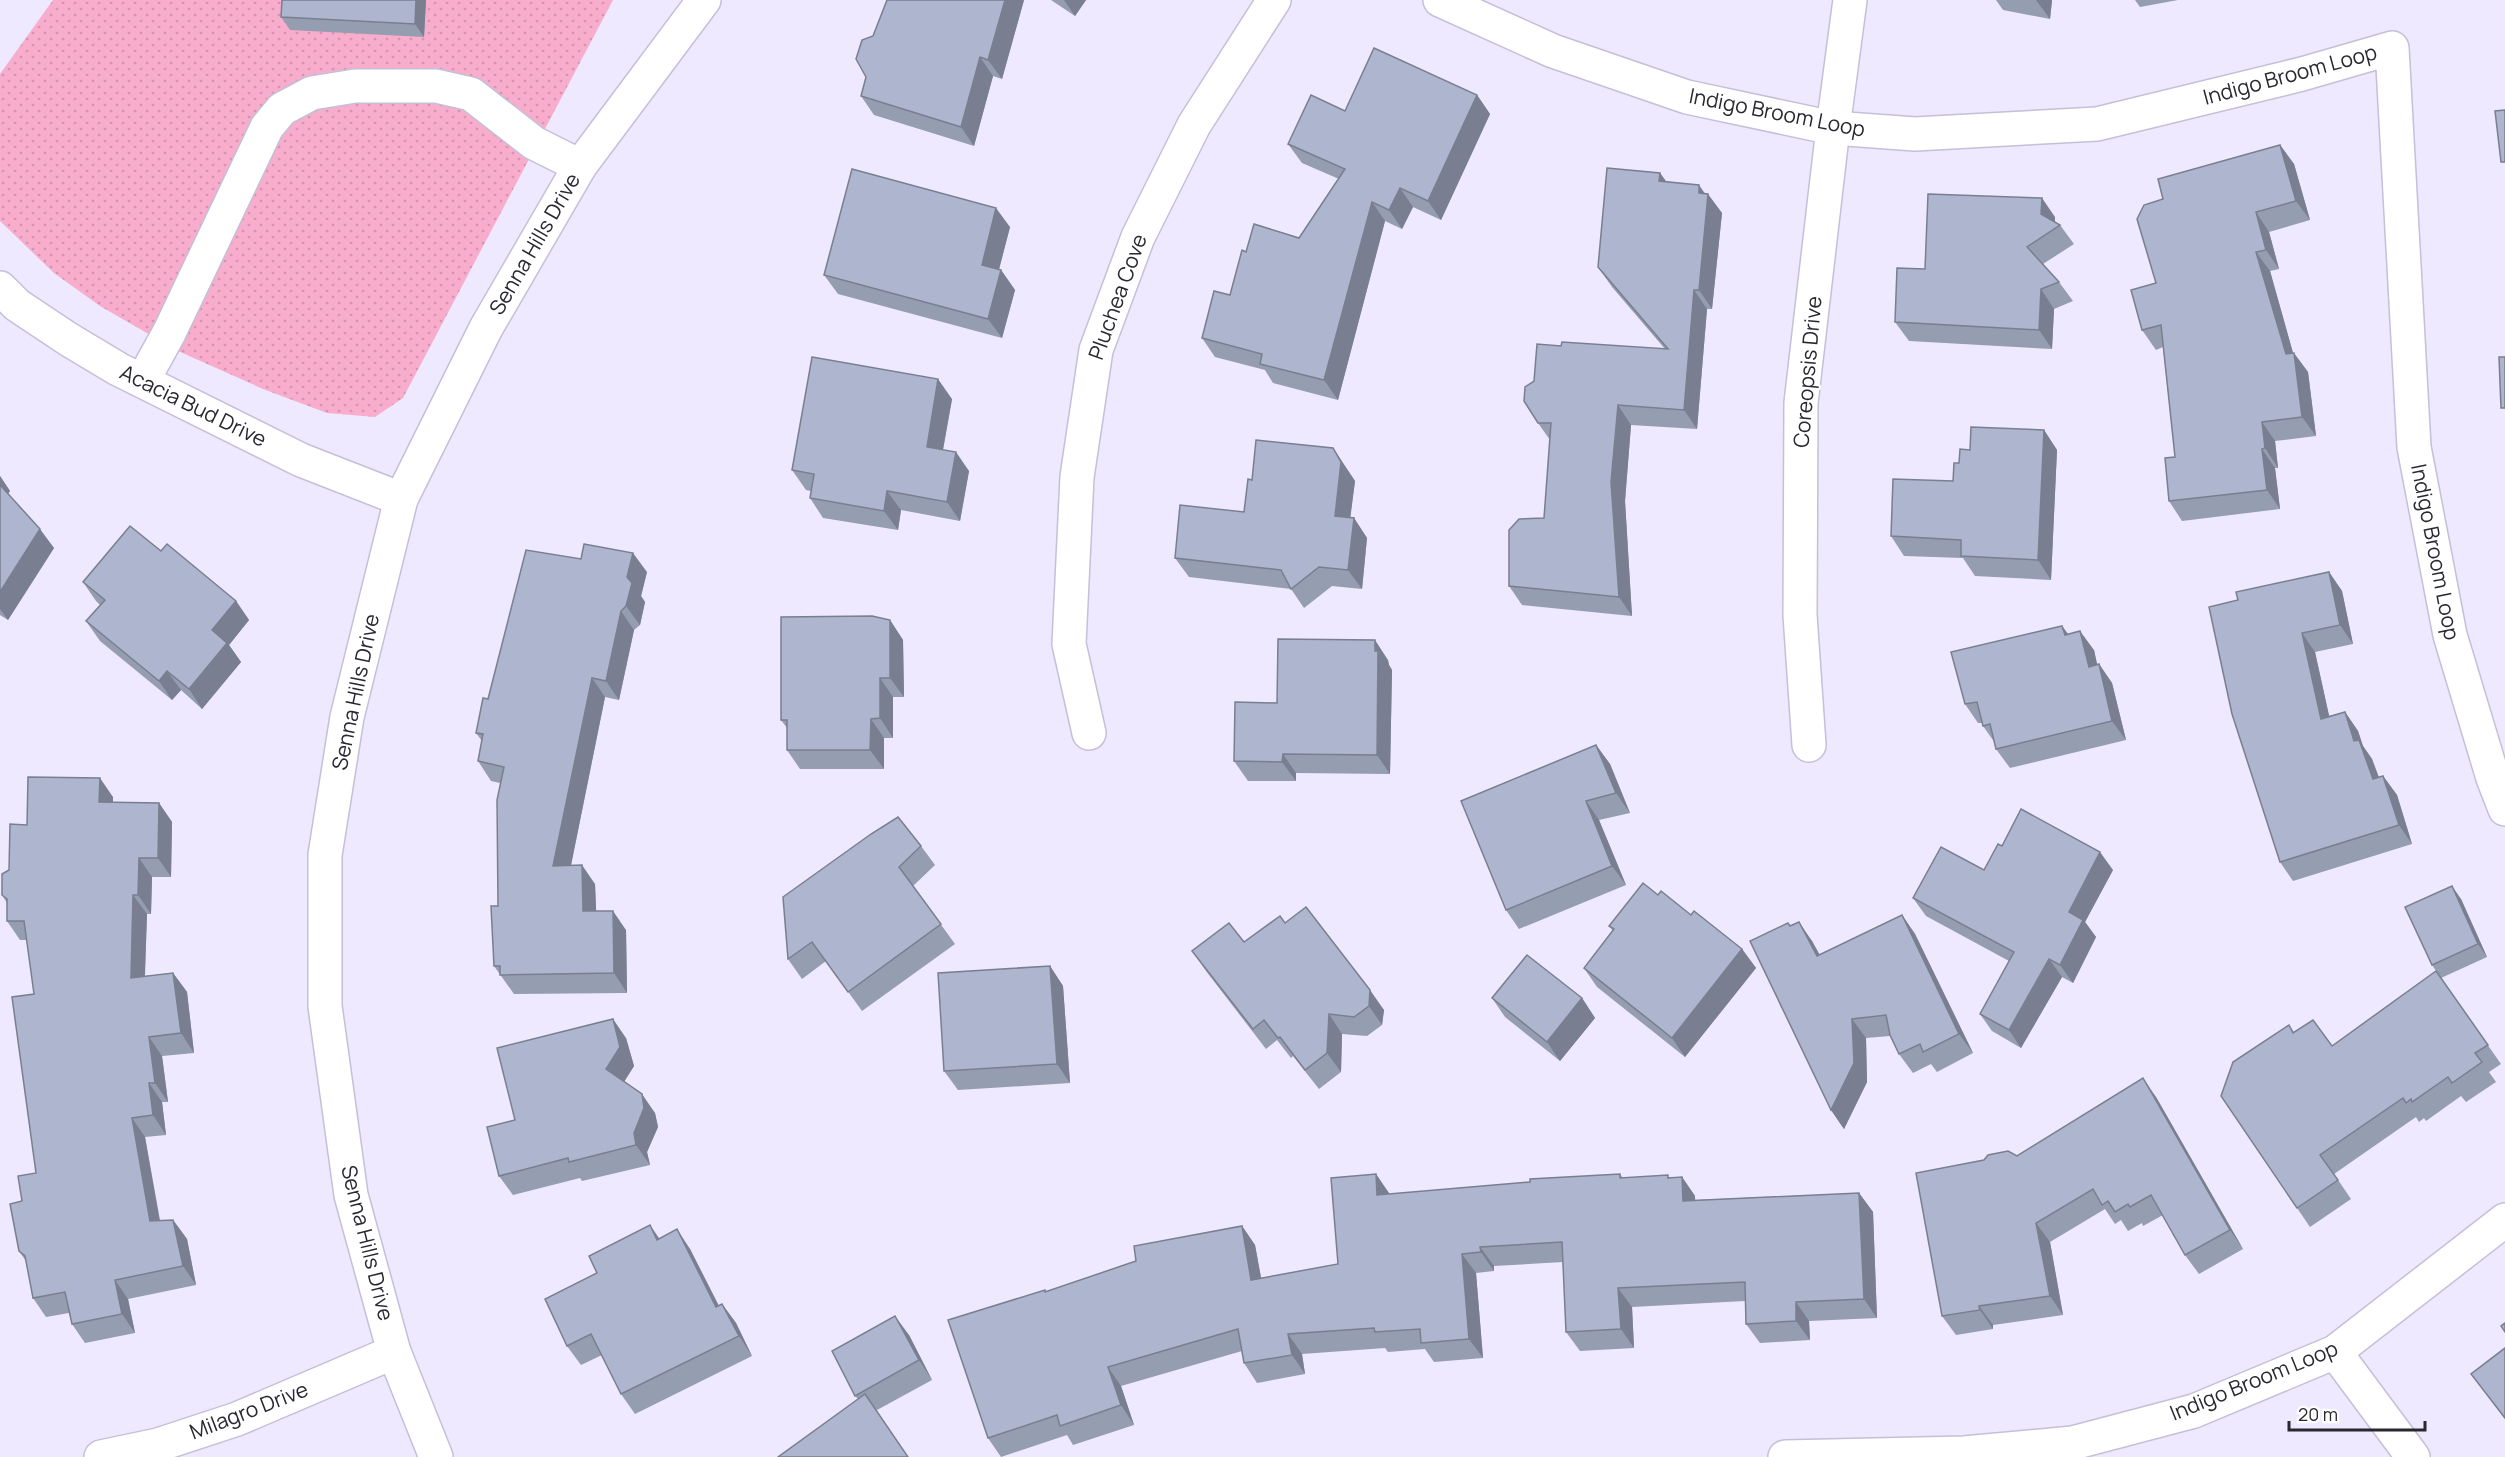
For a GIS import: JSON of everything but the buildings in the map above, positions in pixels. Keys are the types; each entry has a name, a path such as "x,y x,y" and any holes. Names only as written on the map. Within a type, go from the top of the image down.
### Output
{"street":[{"name":"Senna Hills Drive","path":"436,1457 394,1353 351,1195 325,1006 325,867 347,717 401,499 486,328 580,166 704,0"},
{"name":"Pluchea Cove","path":"1089,733 1069,644 1077,477 1096,351 1138,237 1194,125 1274,0"},
{"name":"Indigo Broom Loop","path":"1440,0 1552,51 1687,97 1833,128 1915,134 2097,124 2302,74 2392,48 2414,447 2450,635 2493,778 2505,809"},
{"name":"Coreopsis Drive","path":"1809,745 1800,615 1801,403 1850,0"},
{"path":"143,380 169,333 267,127 282,109 312,93 355,86 435,86 471,94 534,143 580,166"},
{"name":"Acacia Bud Drive","path":"0,288 17,305 118,369 301,460 401,499"},
{"name":"Indigo Broom Loop","path":"1785,1457 1964,1453 2073,1443 2194,1411 2335,1352 2505,1220"},
{"path":"2335,1352 2413,1457"},
{"name":"Milagro Drive","path":"101,1457 158,1445 237,1419 394,1353"}],"shaded area":[{"path":"53,0 613,0 403,398 375,417 327,413 263,389 178,351 100,306 54,273 0,221 0,74"}]}
